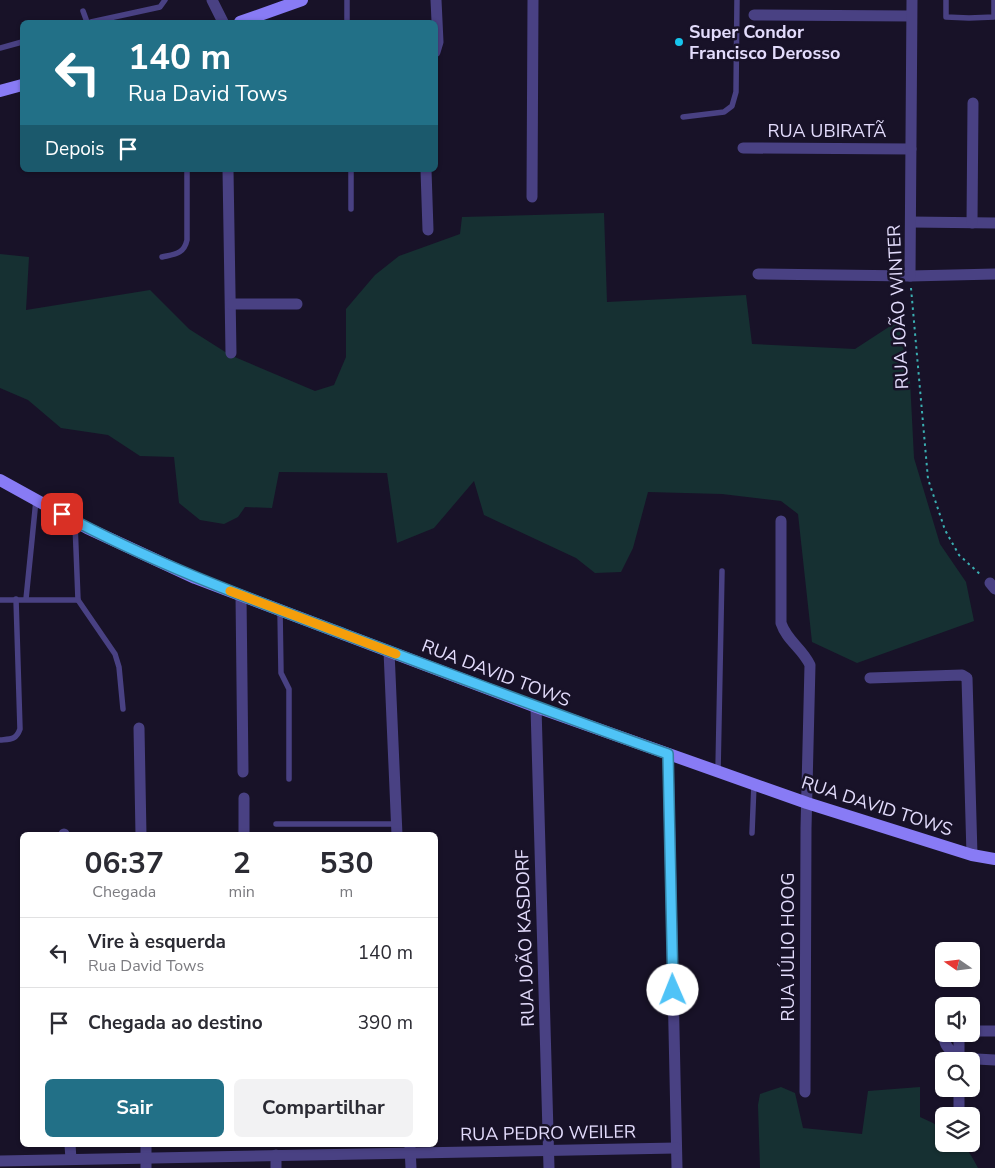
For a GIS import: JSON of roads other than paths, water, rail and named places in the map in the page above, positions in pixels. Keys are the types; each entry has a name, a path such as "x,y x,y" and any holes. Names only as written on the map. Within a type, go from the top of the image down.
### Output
{"street":[{"path":"212,0 223,20"},
{"path":"246,20 302,0"},
{"path":"436,0 437,20"},
{"path":"532,197 533,0"},
{"name":"RUA JOÃO WINTER","path":"910,276 912,0"},
{"path":"754,15 911,16"},
{"path":"0,91 20,86"},
{"path":"972,223 973,102"},
{"name":"RUA UBIRATÃ","path":"743,148 911,149"},
{"path":"228,172 232,353"},
{"path":"426,172 428,230"},
{"path":"911,222 995,223"},
{"path":"758,274 910,276 995,274"},
{"path":"231,304 297,304"},
{"name":"RUA DAVID TOWS","path":"0,480 74,521 195,578 536,707 807,803 972,855 995,859"},
{"name":"RUA JÚLIO HOOG","path":"781,521 781,623 785,634 805,654 810,665 805,1092"},
{"path":"241,595 243,772"},
{"path":"389,651 397,829"},
{"path":"870,678 962,675 967,678 972,855"},
{"name":"RUA JOÃO KASDORF","path":"536,707 549,1168"},
{"path":"139,728 141,832"},
{"path":"668,754 677,1168"},
{"path":"244,798 244,832"},
{"path":"980,1031 995,1031"},
{"path":"980,1060 995,1060"},
{"path":"70,1147 70,1159"},
{"path":"146,1147 146,1163"},
{"name":"RUA PEDRO WEILER","path":"0,1161 21,1164 70,1159 146,1163 249,1150 276,1155 410,1149 549,1150 676,1148"},
{"path":"410,1149 411,1168"},
{"path":"276,1155 276,1168"}],"lane":[{"path":"98,20 160,7 165,0"},
{"path":"347,0 347,20"},
{"path":"683,118 724,112 732,106 736,92 737,0"},
{"path":"946,0 946,17 969,18 994,17 994,0"},
{"path":"83,11 88,20"},
{"path":"0,48 20,43"},
{"path":"162,257 180,253 185,248 187,240 187,172"},
{"path":"350,172 351,209"},
{"path":"26,599 36,500"},
{"path":"74,521 78,600 115,654 119,667 124,709"},
{"path":"718,771 722,571"},
{"path":"0,740 14,739 18,736 20,729 16,599"},
{"path":"0,600 78,600"},
{"path":"280,610 281,673 289,689 289,779"},
{"path":"752,833 754,784"},
{"path":"276,824 397,829"}],"place":[{"name":"Super Condor Francisco Derosso","path":"679,42"}]}
